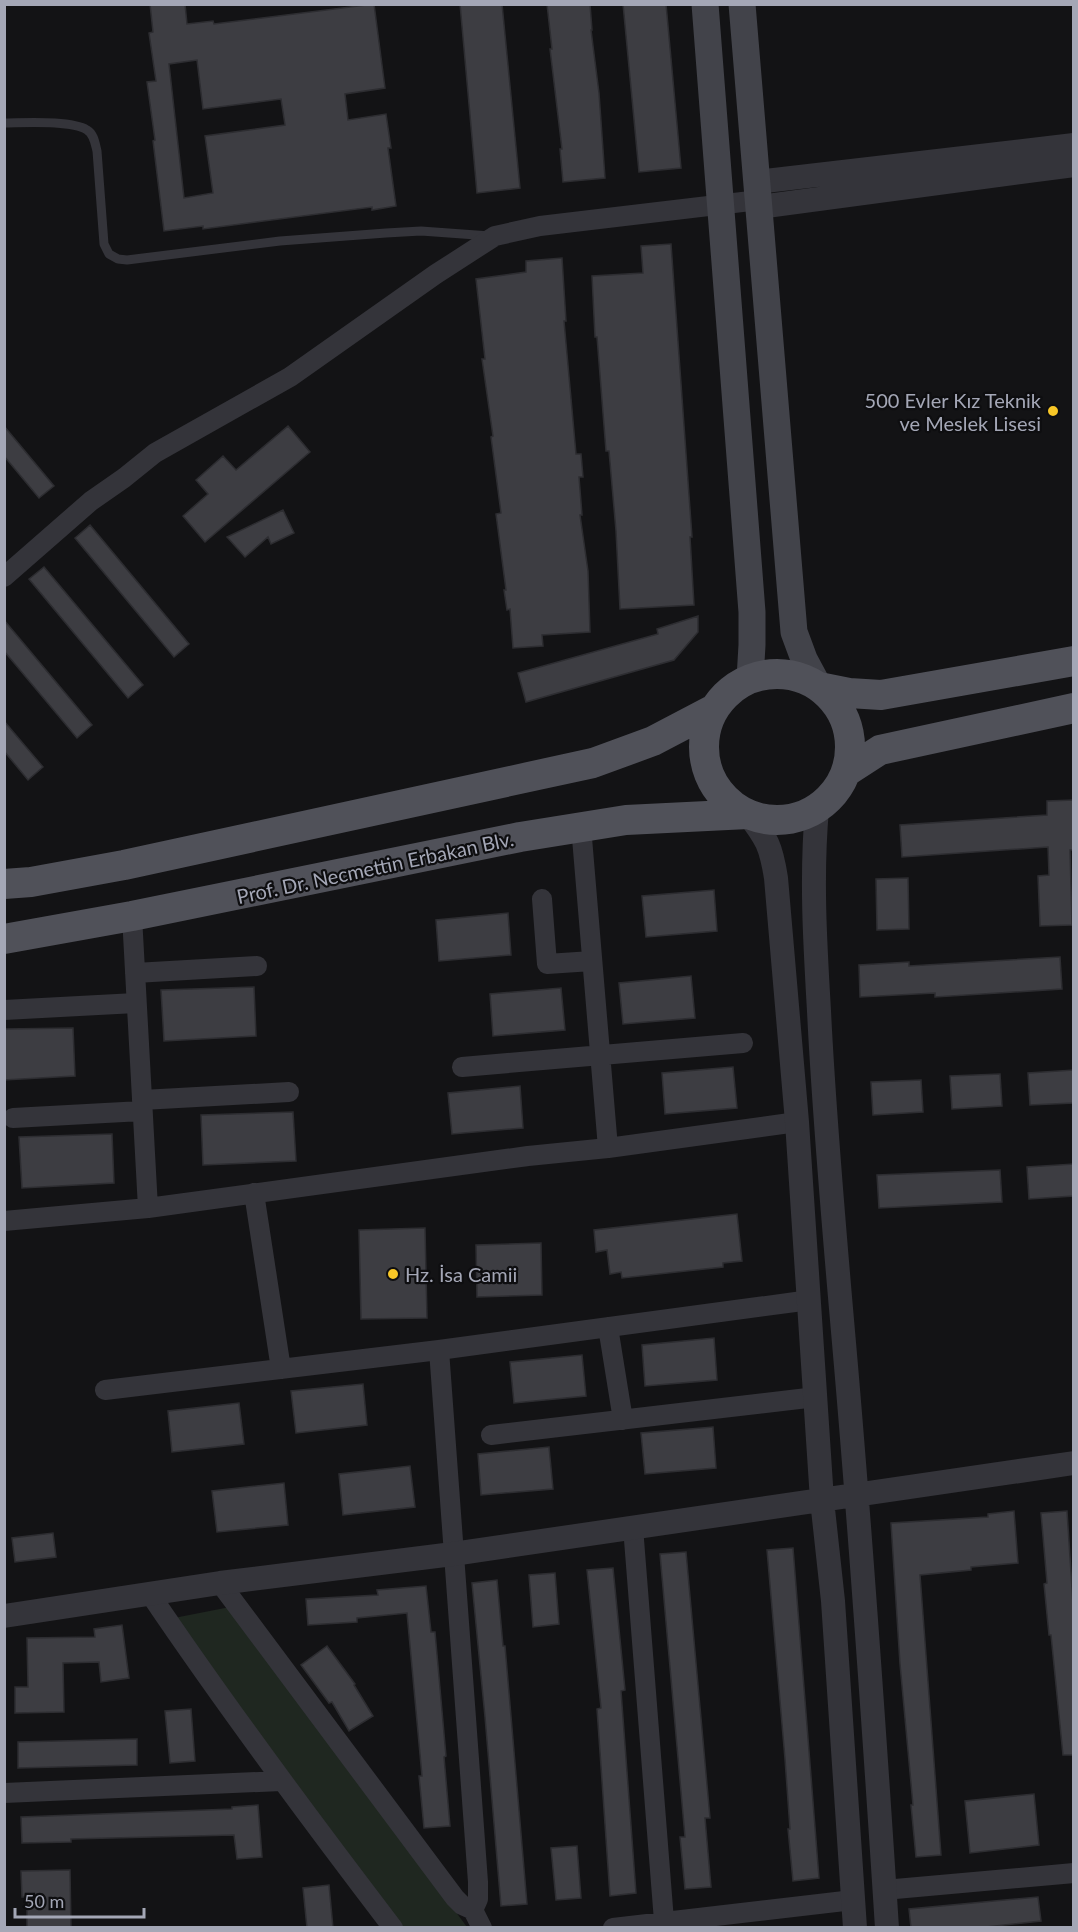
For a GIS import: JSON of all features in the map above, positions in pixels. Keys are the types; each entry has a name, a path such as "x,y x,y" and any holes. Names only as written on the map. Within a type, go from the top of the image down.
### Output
{"main road":[{"path":"705,4 752,612 753,645 750,679"},
{"path":"742,4 794,632 804,659 819,687 836,703 846,725 850,748 846,772 834,793 817,808 795,818 771,820 748,814 727,800 712,781 705,757 705,732 714,709 730,691 750,679 773,674 797,676 819,687 849,693 881,695 1074,661"},
{"path":"846,772 880,750 1074,708"},
{"path":"4,884 31,882 124,865 592,763 653,741 714,709"},
{"name":"Prof. Dr. Necmettin Erbakan Blv.","path":"4,939 132,916 581,826 626,820 748,814"}],"street":[{"path":"4,577 91,501 155,453 290,377 436,274 495,236 540,226 720,204 1074,145"},
{"path":"758,196 1074,165"},
{"path":"817,808 813,855 814,920 821,1055 857,1494 887,1928"},
{"path":"748,814 766,838 773,858 797,1122 822,1500 833,1602 855,1928"},
{"path":"581,826 608,1148"},
{"path":"542,899 548,964 592,961"},
{"path":"132,916 148,1208"},
{"path":"135,973 257,966"},
{"path":"4,1010 136,1003"},
{"path":"462,1067 743,1043"},
{"path":"13,1118 289,1092"},
{"path":"4,1221 148,1208 797,1122"},
{"path":"254,1193 281,1369"},
{"path":"105,1390 439,1350 810,1300"},
{"path":"608,1327 623,1420"},
{"path":"439,1350 478,1882 478,1899 473,1910"},
{"path":"491,1435 816,1397"},
{"path":"4,1616 220,1583 453,1554 1074,1463"},
{"path":"633,1527 664,1921"},
{"path":"220,1583 455,1898 462,1905 473,1910 482,1928"},
{"path":"150,1594 281,1781 393,1928"},
{"path":"4,1793 281,1781"},
{"path":"884,1890 1074,1873"},
{"path":"613,1928 853,1900"}],"lane":[{"path":"4,123 44,123 88,130 94,138 97,151 104,244 109,254 117,259 151,258 280,241 386,233 421,231 495,236"}],"shaded area":[{"path":"230,1607 467,1927 401,1927 174,1618"}],"building":[{"path":"150,4 185,4 187,24 213,21 214,24 374,4 385,88 345,94 348,120 386,114 396,206 372,210 372,207 203,229 203,226 164,231 147,82 156,81 149,33 153,32","holes":["197,60 203,109 281,99 285,125 205,136 213,193 184,198 169,64"]},
{"path":"460,4 502,4 520,188 477,193"},
{"path":"547,4 590,4 605,178 563,182 560,149 562,149"},
{"path":"623,4 666,4 681,168 639,172"},
{"path":"671,244 692,537 690,537 694,605 620,609 616,531 609,451 606,451 597,337 595,337 592,276 643,273 641,246"},
{"path":"562,258 566,321 564,321 576,454 581,454 583,477 579,477 582,515 580,515 588,571 590,632 542,635 543,646 513,648 510,609 507,610 504,590 506,590 496,514 501,513 482,359 485,359 476,279 526,272 526,261"},
{"path":"4,426 54,486 39,498 4,456"},
{"path":"288,426 310,452 205,542 183,516 208,494 196,480 223,456 236,470"},
{"path":"283,510 294,533 271,544 268,537 245,557 227,537"},
{"path":"90,525 189,644 174,657 75,538"},
{"path":"44,567 143,685 128,698 29,579"},
{"path":"698,616 698,632 674,660 526,702 518,673 658,634 657,629"},
{"path":"4,620 92,725 77,738 4,651"},
{"path":"4,721 43,767 28,780 4,751"},
{"path":"1074,800 1074,850 1070,850 1072,925 1040,926 1038,876 1049,875 1048,847 902,857 900,825 1047,815 1047,801"},
{"path":"908,878 909,929 877,930 876,879"},
{"path":"714,890 717,931 646,937 642,896"},
{"path":"508,913 511,955 439,961 436,920"},
{"path":"1060,957 1062,989 935,997 935,993 860,997 859,965 909,962 909,966"},
{"path":"691,976 695,1018 623,1024 619,983"},
{"path":"254,987 256,1036 164,1041 161,990"},
{"path":"561,988 565,1030 493,1036 490,994"},
{"path":"73,1028 75,1076 4,1080 4,1029"},
{"path":"733,1067 737,1108 665,1114 662,1073"},
{"path":"1074,1070 1074,1103 1030,1105 1028,1073"},
{"path":"1000,1074 1002,1106 952,1109 950,1076"},
{"path":"921,1080 923,1112 873,1115 871,1082"},
{"path":"520,1086 523,1128 452,1134 448,1093"},
{"path":"293,1112 296,1161 203,1165 201,1115"},
{"path":"112,1134 114,1183 22,1188 19,1137"},
{"path":"1074,1164 1074,1196 1029,1199 1027,1167"},
{"path":"1000,1170 1002,1202 879,1208 877,1175"},
{"path":"737,1214 742,1261 723,1263 723,1267 622,1278 621,1272 610,1274 607,1250 596,1252 594,1230"},
{"name":"Hz. İsa Camii","path":"425,1228 427,1318 361,1319 359,1230"},
{"path":"541,1243 542,1295 477,1297 476,1245"},
{"path":"714,1338 717,1380 645,1386 642,1345"},
{"path":"582,1355 586,1396 514,1403 510,1362"},
{"path":"363,1384 367,1425 296,1433 291,1391"},
{"path":"239,1403 244,1444 172,1452 168,1411"},
{"path":"713,1427 716,1468 645,1474 641,1433"},
{"path":"549,1447 553,1489 481,1495 478,1454"},
{"path":"410,1466 415,1507 343,1515 339,1474"},
{"path":"284,1483 288,1525 217,1532 212,1491"},
{"path":"1014,1511 1018,1563 920,1575 941,1855 916,1857 891,1523 988,1517 988,1514"},
{"path":"1067,1511 1074,1619 1074,1755 1063,1755 1044,1584 1047,1583 1041,1513"},
{"path":"53,1533 56,1557 15,1562 12,1538"},
{"path":"793,1548 819,1878 793,1881 767,1550"},
{"path":"686,1552 710,1818 705,1818 711,1887 685,1889 680,1837 685,1837 660,1554"},
{"path":"613,1568 625,1690 621,1691 636,1893 610,1896 597,1709 601,1708 587,1570"},
{"path":"555,1573 559,1624 533,1627 529,1575"},
{"path":"497,1580 503,1646 505,1646 527,1904 501,1906 472,1583"},
{"path":"426,1586 431,1632 435,1632 450,1826 424,1828 419,1776 422,1776 407,1613 357,1618 357,1622 308,1625 306,1599 378,1595 377,1590"},
{"path":"122,1625 129,1678 101,1682 99,1662 63,1663 64,1712 15,1713 15,1687 28,1687 27,1638 95,1637 94,1629"},
{"path":"327,1646 355,1684 373,1716 349,1731 332,1702 329,1703 301,1665"},
{"path":"191,1709 195,1761 170,1763 165,1711"},
{"path":"137,1739 137,1765 18,1768 18,1742"},
{"path":"1034,1794 1039,1845 970,1853 965,1801"},
{"path":"258,1805 262,1857 237,1859 234,1835 71,1839 71,1842 22,1843 21,1817 232,1809 232,1807"},
{"path":"577,1846 581,1898 556,1900 551,1848"},
{"path":"70,1870 71,1928 27,1928 27,1897 22,1897 21,1871"},
{"path":"329,1885 333,1928 307,1928 303,1888"},
{"path":"1038,1897 1041,1921 977,1928 911,1928 909,1909"}],"place":[{"name":"500 Evler Kız Teknik ve Meslek Lisesi","path":"1053,411"},
{"name":"Hz. İsa Camii","path":"393,1274"}]}
